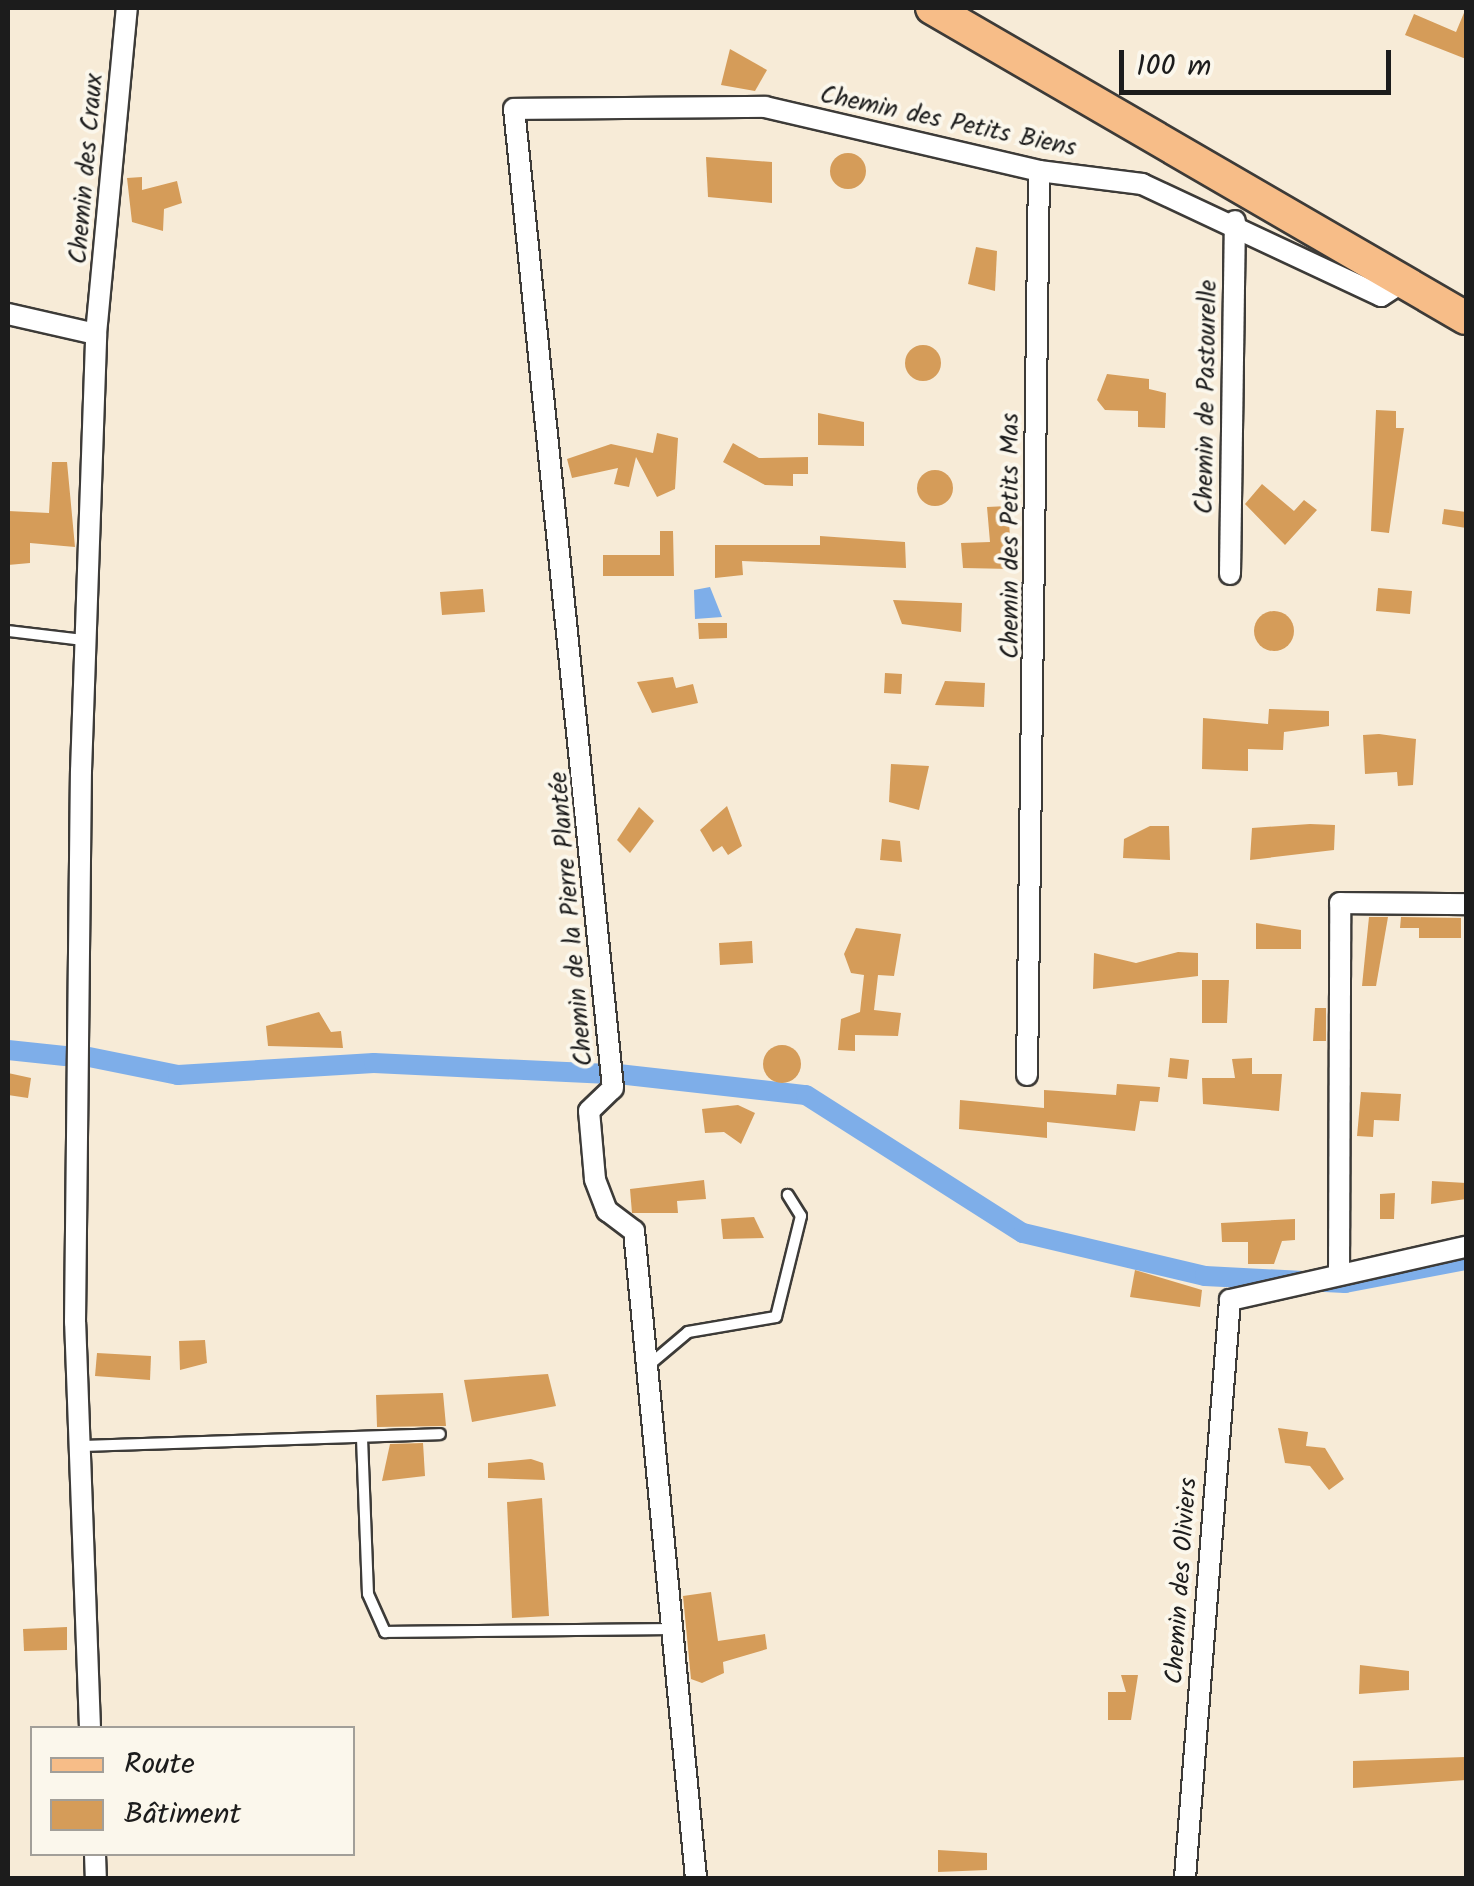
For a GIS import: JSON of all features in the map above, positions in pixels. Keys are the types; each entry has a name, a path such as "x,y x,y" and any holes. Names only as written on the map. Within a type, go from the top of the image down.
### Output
{"main road":[{"path":"932,8 1466,318"}],"street":[{"name":"Chemin des Craux","path":"90,1726 80,1446 86,640 96,334 127,8"},
{"name":"Chemin des Petits Biens","path":"514,110 765,107 1039,171 1142,184 1235,221 1380,296 1404,281"},
{"name":"Chemin de la Pierre Plantée","path":"514,110 613,1088 588,1111 596,1179 607,1212 634,1231 669,1630 696,1878"},
{"name":"Chemin des Petits Mas","path":"1026,1075 1034,901 1039,171"},
{"name":"Chemin de Pastourelle","path":"1230,574 1235,221"},
{"path":"8,314 96,334"},
{"path":"1466,904 1340,903 1339,1273 1366,1275 1466,1248"},
{"name":"Chemin des Oliviers","path":"1184,1878 1230,1300 1242,1294 1315,1284 1339,1273"}],"lane":[{"path":"8,631 86,640"},
{"path":"646,1367 688,1332 776,1317 801,1216 788,1195"},
{"path":"80,1446 440,1434"},
{"path":"362,1438 368,1594 385,1632 669,1630"}],"water":[{"path":"710,587 722,617 695,619 694,590"}],"building":[{"path":"1466,8 1466,59 1405,35 1414,14 1456,32"},
{"path":"730,49 767,70 755,91 721,85"},
{"path":"848,153 861,158 866,171 861,184 848,189 835,184 830,171 835,158"},
{"path":"706,157 772,162 772,203 708,197"},
{"path":"142,177 142,190 177,181 182,203 164,209 163,231 132,222 127,178"},
{"path":"976,247 997,251 995,291 968,284"},
{"path":"923,345 935,351 941,363 935,375 923,381 911,375 905,363 911,351"},
{"path":"1107,374 1149,379 1149,389 1166,393 1165,428 1138,427 1138,411 1105,410 1097,400"},
{"path":"1376,410 1396,411 1396,428 1404,428 1389,533 1371,531"},
{"path":"818,413 864,422 864,446 818,445"},
{"path":"657,433 678,438 675,489 657,497 636,457 629,487 614,484 618,468 572,478 567,459 611,444 653,453"},
{"path":"733,443 759,458 808,457 808,474 793,474 793,486 765,485 723,462"},
{"path":"52,462 67,462 75,547 30,543 30,563 8,565 8,511 49,513"},
{"path":"935,470 948,475 953,488 948,501 935,506 922,501 917,488 922,475"},
{"path":"1262,484 1294,511 1304,500 1317,510 1285,545 1245,504"},
{"path":"1008,506 1012,569 963,568 961,543 990,542 987,507"},
{"path":"1444,509 1466,512 1466,528 1442,524"},
{"path":"660,531 673,531 674,576 603,576 603,555 660,555"},
{"path":"820,536 905,542 906,568 742,561 743,575 715,578 715,545 820,545"},
{"path":"1378,588 1412,591 1410,614 1376,611"},
{"path":"483,589 485,612 442,615 440,592"},
{"path":"893,600 962,603 961,632 902,624"},
{"path":"1274,611 1288,617 1294,631 1288,645 1274,651 1260,645 1254,631 1260,617"},
{"path":"698,623 727,623 727,638 699,639"},
{"path":"885,673 902,674 901,694 884,693"},
{"path":"673,677 676,688 693,684 698,703 652,713 637,682"},
{"path":"945,681 985,683 984,707 935,705"},
{"path":"1269,709 1329,711 1329,726 1284,732 1283,750 1248,749 1248,771 1202,769 1203,718 1268,724"},
{"path":"1363,735 1416,739 1413,785 1398,786 1397,772 1365,774"},
{"path":"891,764 929,766 919,810 889,802"},
{"path":"727,806 742,846 728,855 722,846 713,852 700,830"},
{"path":"639,807 654,821 630,853 617,840"},
{"path":"1335,825 1334,850 1250,860 1252,828"},
{"path":"1150,826 1169,826 1170,860 1123,858 1124,839"},
{"path":"882,839 900,841 902,862 880,860"},
{"path":"1369,917 1388,917 1376,986 1362,986"},
{"path":"1401,917 1461,918 1461,938 1419,938 1419,928 1400,928"},
{"path":"1256,923 1301,930 1301,949 1256,949"},
{"path":"856,928 901,934 894,976 878,975 874,1010 901,1013 898,1036 855,1035 855,1051 838,1050 841,1019 860,1012 864,975 851,973 844,954"},
{"path":"752,941 753,963 720,965 719,943"},
{"path":"1178,952 1198,953 1198,976 1093,989 1094,953 1136,963"},
{"path":"1202,980 1229,980 1227,1023 1202,1023"},
{"path":"1315,1008 1326,1008 1326,1041 1313,1041"},
{"path":"319,1012 331,1032 341,1031 343,1048 268,1046 266,1026"},
{"path":"782,1045 795,1051 801,1064 795,1077 782,1083 769,1077 763,1064 769,1051"},
{"path":"1170,1058 1189,1060 1187,1079 1168,1077"},
{"path":"1252,1058 1252,1074 1282,1074 1279,1111 1203,1104 1202,1078 1235,1078 1232,1059"},
{"path":"8,1073 31,1078 28,1098 8,1095"},
{"path":"1117,1084 1160,1087 1158,1102 1140,1101 1135,1131 1047,1122 1047,1138 959,1129 960,1100 1044,1108 1044,1090 1116,1095"},
{"path":"1361,1092 1401,1094 1399,1121 1374,1120 1373,1137 1357,1136"},
{"path":"738,1105 755,1113 741,1144 724,1132 705,1133 702,1109"},
{"path":"704,1180 706,1199 677,1201 678,1213 632,1213 630,1189"},
{"path":"1432,1181 1466,1183 1466,1199 1431,1204"},
{"path":"1395,1193 1394,1219 1380,1219 1380,1194"},
{"path":"754,1217 764,1238 723,1239 721,1219"},
{"path":"1295,1219 1295,1240 1282,1241 1274,1264 1248,1264 1248,1242 1222,1242 1221,1223"},
{"path":"1135,1270 1202,1290 1200,1307 1130,1297"},
{"path":"205,1340 207,1363 180,1370 179,1341"},
{"path":"97,1353 151,1356 150,1380 95,1376"},
{"path":"548,1374 556,1406 472,1422 464,1380"},
{"path":"443,1393 446,1426 377,1427 376,1395"},
{"path":"1278,1428 1308,1432 1306,1446 1325,1448 1344,1479 1329,1490 1310,1466 1285,1463"},
{"path":"423,1443 425,1476 382,1481 390,1444"},
{"path":"531,1459 543,1463 545,1480 488,1478 488,1463"},
{"path":"542,1498 549,1616 512,1618 507,1502"},
{"path":"711,1592 718,1641 765,1634 767,1649 723,1662 724,1673 702,1683 691,1679 683,1596"},
{"path":"67,1627 67,1650 24,1651 23,1629"},
{"path":"1360,1665 1409,1671 1409,1690 1359,1694"},
{"path":"1121,1675 1138,1675 1131,1720 1108,1720 1108,1692 1126,1692"},
{"path":"1465,1757 1466,1780 1353,1788 1353,1761"},
{"path":"938,1850 987,1853 987,1870 938,1872"}],"waterway":[{"path":"8,1050 65,1056"},
{"path":"84,1056 178,1075 374,1063 609,1074"},
{"path":"618,1074 806,1095 1023,1233 1205,1276 1345,1283 1466,1260"}]}
